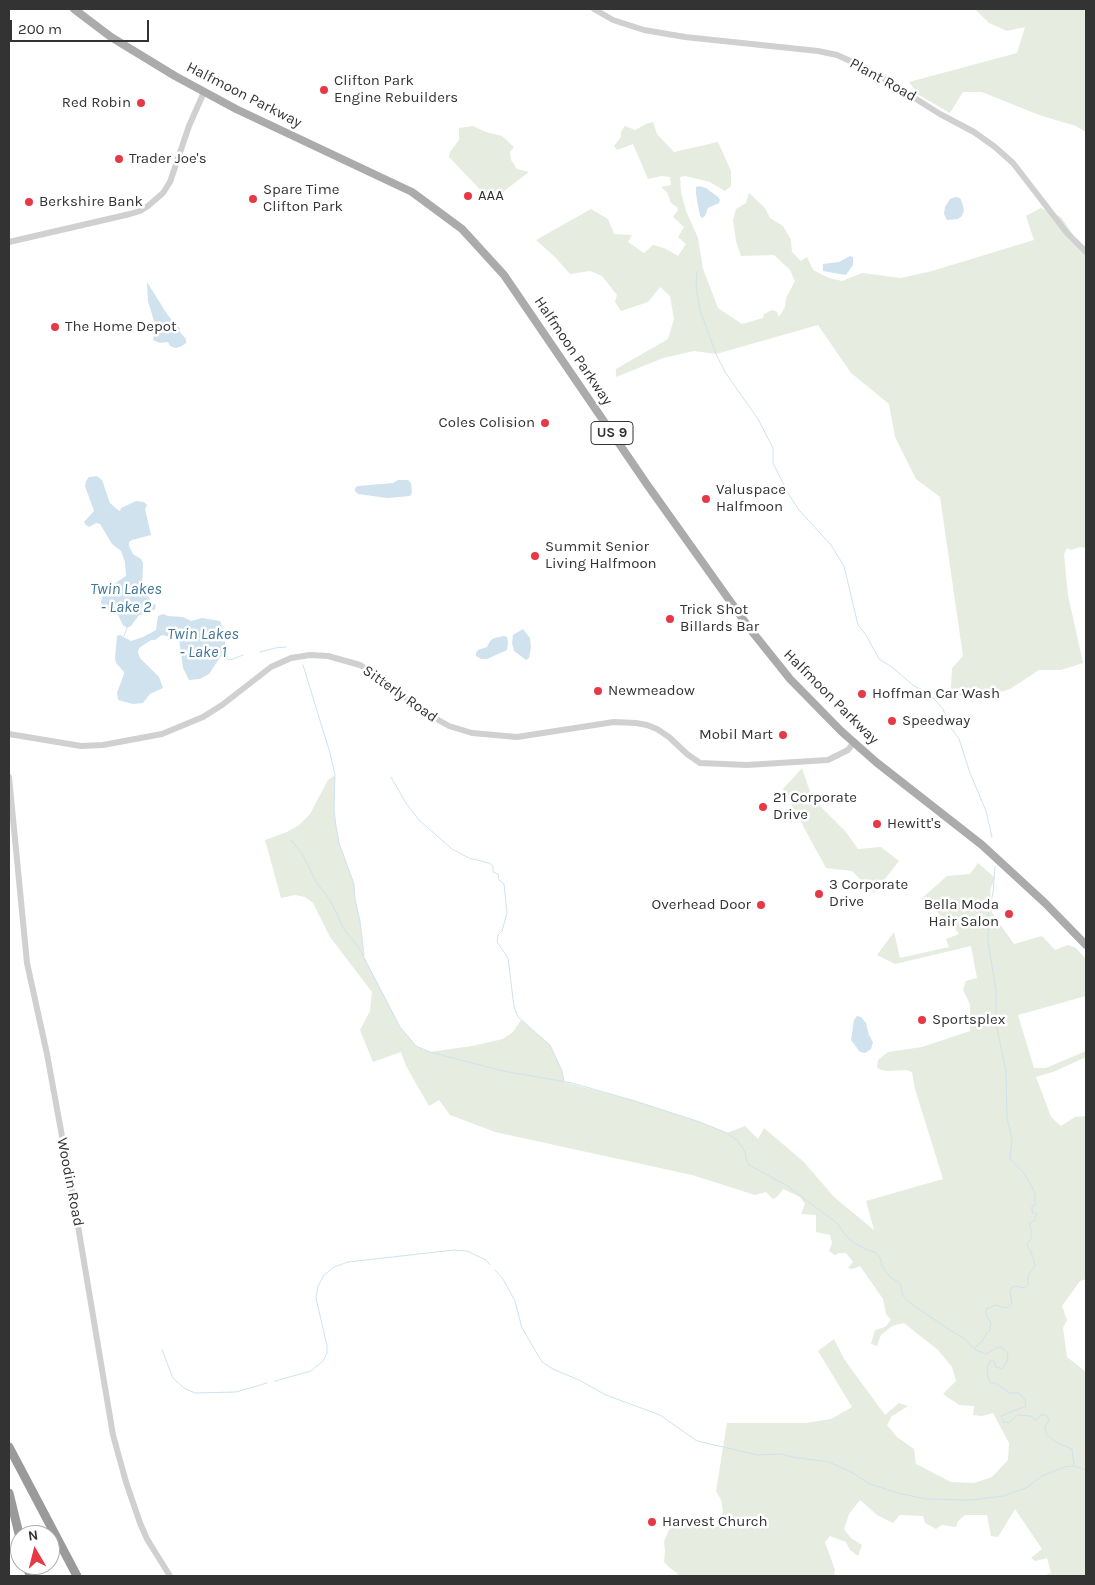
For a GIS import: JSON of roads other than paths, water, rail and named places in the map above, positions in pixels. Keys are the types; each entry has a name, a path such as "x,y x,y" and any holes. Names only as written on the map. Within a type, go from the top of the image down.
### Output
{"highway":[{"path":"9,1447 77,1576"},
{"path":"9,1493 17,1525"}],"main road":[{"name":"Halfmoon Parkway","path":"74,9 111,37 204,92 412,192 462,229 504,275 568,370 750,629 790,679 876,762 982,845 1045,903 1086,945"}],"street":[{"name":"Plant Road","path":"594,9 613,20 644,30 686,37 818,51 837,55 861,65 974,132 995,147 1013,163 1063,228 1086,252"},
{"path":"9,242 130,214 148,206 163,193 170,182 189,126 204,92"},
{"name":"Sitterly Road","path":"9,734 81,746 103,745 162,734 203,717 271,667 291,658 310,655 328,656 360,665 375,674 424,712 449,726 472,734 503,737 606,723 636,723 657,729 700,763 747,765 833,759 848,750 854,742"},
{"name":"Woodin Road","path":"9,777 27,963 47,1054 74,1202 113,1435 140,1523 147,1539 170,1576"}],"water":[{"path":"696,187 706,188 720,200 719,203 708,208 705,216 702,218 696,194"},
{"path":"960,198 962,202 964,210 962,216 958,219 947,220 944,214 945,207 950,199"},
{"path":"850,256 853,257 853,265 846,275 823,271 823,264 839,262"},
{"path":"147,282 171,319 171,322 178,326 179,331 186,339 186,343 180,347 175,348 170,346 168,342 160,343 153,340 156,328 148,301"},
{"name":"Twin Lakes - Lake 2","path":"97,476 102,480 110,503 118,510 120,511 121,508 136,501 144,502 147,505 145,509 151,535 132,540 129,542 129,546 133,554 141,559 143,563 142,590 156,606 149,614 139,615 131,626 127,628 123,625 118,615 102,607 101,602 108,588 126,576 125,562 121,551 112,544 100,524 96,523 89,527 84,522 94,511 85,486 86,481 89,477"},
{"path":"398,480 408,480 411,483 412,493 410,496 387,498 358,494 355,491 355,488 358,486 393,483"},
{"name":"Twin Lakes - Lake 1","path":"163,614 183,617 191,621 202,618 220,621 225,635 225,647 221,656 209,674 200,679 189,680 183,668 179,639 162,635 139,648 138,653 140,658 159,677 163,688 150,694 143,703 133,704 118,700 117,693 124,672 116,663 115,658 117,636 120,635 131,641 143,637 156,630 158,616"},
{"path":"523,629 530,638 531,647 529,658 526,660 514,651 512,643 513,635"},
{"path":"507,637 507,650 487,659 481,659 476,656 478,650 487,647 494,638"},
{"path":"857,1016 861,1017 866,1023 873,1042 871,1049 865,1053 860,1052 851,1040 854,1020"}],"waterway":[{"path":"697,272 696,288 700,310 716,354 725,372 758,419 773,448 773,463 788,493 799,510 831,545 844,566 858,625 866,635 879,659 892,667 914,686 929,693 943,709 949,725 959,739 970,773 986,811 992,837"},
{"path":"124,636 127,628"},
{"path":"260,652 286,647"},
{"path":"221,656 230,660 243,655"},
{"path":"303,665 335,775 334,811 336,826 339,843 354,884 364,955"},
{"path":"391,777 406,803 419,820 452,849 469,858 489,863 493,866 493,872 498,874 499,880 504,884 507,913 497,942 508,958 514,1007 518,1017 550,1045 562,1071 564,1081"},
{"path":"291,840 302,854 317,883 330,900 344,929 359,948 400,1027 416,1046 430,1052 503,1071 572,1083 635,1101 700,1122 727,1133 738,1141 745,1152 749,1165 786,1185 837,1223 847,1237 856,1244 876,1253 880,1258 882,1266 891,1278 900,1283 903,1296 910,1303 962,1337 976,1350 986,1354 998,1347 1008,1353 1007,1361 1002,1369 996,1367 994,1361 990,1361 987,1368 988,1377 990,1382 997,1384 1010,1393 1019,1393 1025,1400 1026,1406 1001,1416 1004,1422 1009,1423 1018,1415 1031,1416 1036,1421 1040,1415 1046,1415 1049,1420 1045,1426 1046,1434 1057,1443 1072,1449 1074,1466 1086,1470"},
{"path":"975,1348 990,1330 991,1323 986,1314 986,1309 996,1305 1008,1307 1012,1303 1010,1292 1012,1287 1026,1287 1028,1285 1028,1275 1035,1266 1027,1245 1031,1238 1029,1223 1034,1221 1037,1214 1032,1212 1032,1206 1035,1205 1035,1194 1024,1173 1010,1159 1012,1139 1007,1118 1006,1072 996,1023 996,991 988,941 988,915 993,893 995,867"},
{"path":"275,1381 311,1371 323,1361 327,1353 327,1346 316,1298 318,1286 324,1275 334,1267 348,1262 454,1250 467,1251 486,1260 490,1265"},
{"path":"495,1270 503,1279 515,1301 522,1328 542,1362 606,1395 660,1415 697,1441 758,1455 781,1454 829,1462 851,1472 870,1484 925,1499 971,1500 1003,1496 1026,1488 1042,1476 1064,1467 1074,1466"},
{"path":"162,1350 173,1378 184,1388 195,1393 236,1392 267,1383"}],"place":[{"name":"Clifton Park Engine Rebuilders","path":"324,90"},
{"name":"Red Robin","path":"141,103"},
{"name":"Trader Joe's","path":"119,159"},
{"name":"AAA","path":"468,196"},
{"name":"Spare Time Clifton Park","path":"253,199"},
{"name":"Berkshire Bank","path":"29,202"},
{"name":"The Home Depot","path":"55,327"},
{"name":"Coles Colision","path":"545,423"},
{"name":"Valuspace Halfmoon","path":"706,499"},
{"name":"Summit Senior Living Halfmoon","path":"535,556"},
{"name":"Trick Shot Billards Bar","path":"670,619"},
{"name":"Newmeadow","path":"598,691"},
{"name":"Hoffman Car Wash","path":"862,694"},
{"name":"Speedway","path":"892,721"},
{"name":"Mobil Mart","path":"783,735"},
{"name":"21 Corporate Drive","path":"763,807"},
{"name":"Hewitt's","path":"877,824"},
{"name":"3 Corporate Drive","path":"819,894"},
{"name":"Overhead Door","path":"761,905"},
{"name":"Bella Moda Hair Salon","path":"1009,914"},
{"name":"Sportsplex","path":"922,1020"},
{"name":"Harvest Church","path":"652,1522"}]}
